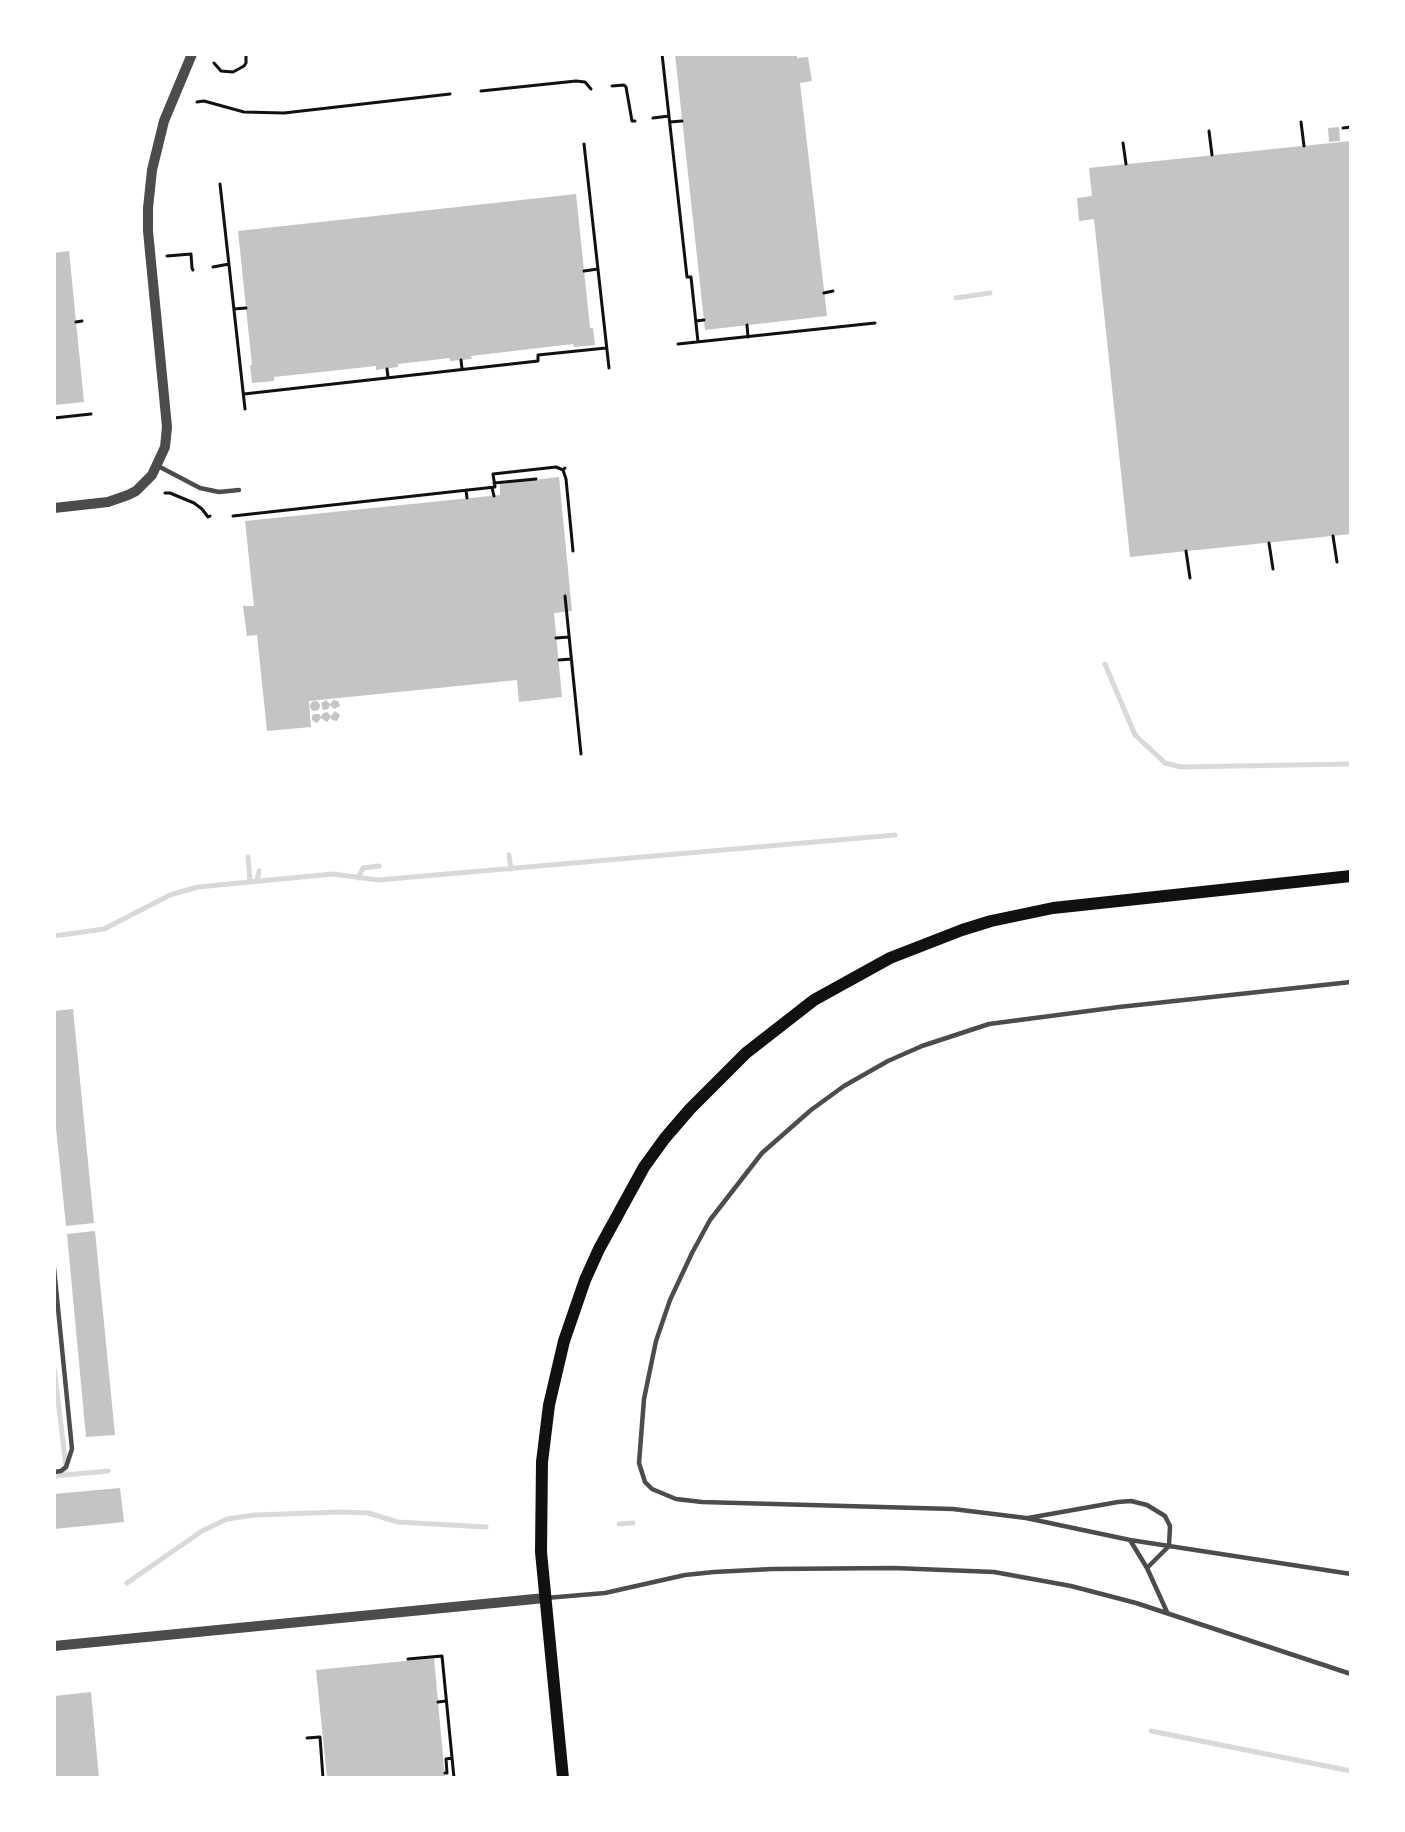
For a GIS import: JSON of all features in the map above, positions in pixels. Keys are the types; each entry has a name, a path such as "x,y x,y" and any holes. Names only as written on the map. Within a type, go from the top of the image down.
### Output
{"main road":[{"path":"563,1778 541,1552 542,1462 549,1405 564,1341 585,1280 614,1219 644,1167 690,1109 746,1053 814,1000 890,958 962,930 991,921 1053,908 1351,876"}],"street":[{"path":"54,508 119,499 136,491 146,483 158,466 165,447 167,427 148,231 148,198 164,121 192,54"},
{"path":"54,1646 545,1598"}],"lane":[{"path":"158,466 200,488 219,492 239,490"},
{"path":"1351,982 989,1024 942,1038 905,1053 864,1074 811,1110 762,1154 710,1221 670,1300 648,1370 639,1462 645,1482 652,1489 676,1499 702,1502 953,1509 1026,1518 1130,1540 1351,1574"},
{"path":"54,1268 72,1449 66,1467 54,1472"},
{"path":"1026,1518 1131,1501 1147,1505 1166,1516 1170,1526 1169,1546 1147,1568"},
{"path":"1130,1540 1147,1568 1167,1612"},
{"path":"545,1598 605,1593 685,1575 714,1572 894,1568 966,1570 1017,1575 1071,1586 1167,1612 1351,1674"}],"path":[{"path":"214,63 220,71 232,72 244,66 246,54"},
{"path":"662,54 687,277 691,277 698,342"},
{"path":"481,91 581,81 591,89"},
{"path":"612,86 624,85 626,87 632,121 634,121"},
{"path":"197,102 204,101 244,112 284,113 450,94"},
{"path":"653,118 669,116"},
{"path":"670,122 682,121"},
{"path":"1301,122 1304,146"},
{"path":"1343,128 1351,127"},
{"path":"1209,131 1212,155"},
{"path":"1123,143 1125,164"},
{"path":"584,144 609,368"},
{"path":"220,184 245,409"},
{"path":"167,256 191,254 193,270"},
{"path":"213,267 229,264"},
{"path":"584,271 598,269"},
{"path":"824,293 833,291"},
{"path":"234,309 246,308"},
{"path":"696,321 704,320"},
{"path":"76,322 82,321"},
{"path":"678,344 875,323"},
{"path":"747,325 748,337"},
{"path":"244,394 538,361 538,356 581,349 606,348"},
{"path":"461,360 462,369"},
{"path":"387,369 388,377"},
{"path":"54,418 91,414"},
{"path":"494,496 493,474 556,467 564,469 573,551"},
{"path":"494,483 536,479 535,470"},
{"path":"233,516 492,488"},
{"path":"466,490 467,498"},
{"path":"165,493 194,503 208,518 210,516"},
{"path":"411,497 412,504"},
{"path":"338,505 339,511"},
{"path":"1334,536 1337,562"},
{"path":"1269,543 1273,569"},
{"path":"1186,551 1190,578"},
{"path":"565,596 581,754"},
{"path":"556,638 569,637"},
{"path":"559,660 571,659"},
{"path":"408,1659 442,1656 454,1778"},
{"path":"438,1702 446,1701"},
{"path":"307,1737 320,1737 323,1778"},
{"path":"445,1773 447,1773 446,1759 452,1758"}],"building":[{"path":"675,54 797,54 797,58 808,57 812,81 800,83 827,316 705,330"},
{"path":"1339,127 1340,141 1329,142 1328,128"},
{"path":"1351,141 1351,534 1130,557 1094,219 1079,221 1077,198 1092,196 1089,168"},
{"path":"576,194 590,328 593,328 595,345 574,347 573,344 471,356 472,359 450,361 450,358 398,364 398,367 376,370 376,366 274,377 274,381 252,383 238,231"},
{"path":"69,251 84,402 54,405 54,253"},
{"path":"559,477 572,611 554,613 562,697 519,702 517,680 309,701 311,727 267,731 257,635 247,636 243,606 254,606 245,521 500,495 500,484"},
{"path":"326,700 330,704 333,700 338,701 340,706 334,709 330,705 328,709 323,710 321,703"},
{"path":"315,701 320,706 315,711 310,706"},
{"path":"335,711 340,715 337,721 332,720 331,717 327,722 321,718 317,723 312,720 314,714 319,714 321,717 327,712 331,716"},
{"path":"73,1009 94,1223 66,1226 54,1108 54,1011"},
{"path":"95,1231 115,1435 86,1437 67,1234"},
{"path":"120,1488 124,1522 54,1529 54,1494"},
{"path":"434,1658 445,1778 327,1778 316,1670"},
{"path":"91,1692 99,1778 54,1778 54,1696"}],"waterway":[{"path":"956,298 990,293"},
{"path":"1105,664 1135,735 1165,763 1181,767 1351,764"},
{"path":"54,936 104,929 170,895 198,887 333,874 378,880 895,835"},
{"path":"509,855 511,869"},
{"path":"248,857 250,882"},
{"path":"358,878 363,868 379,866"},
{"path":"257,881 259,871"},
{"path":"54,1368 66,1467 60,1475"},
{"path":"54,1476 108,1471"},
{"path":"127,1583 202,1531 227,1519 255,1515 341,1512 368,1513 398,1522 486,1527"},
{"path":"619,1524 633,1523"},
{"path":"1151,1731 1351,1771"}]}
